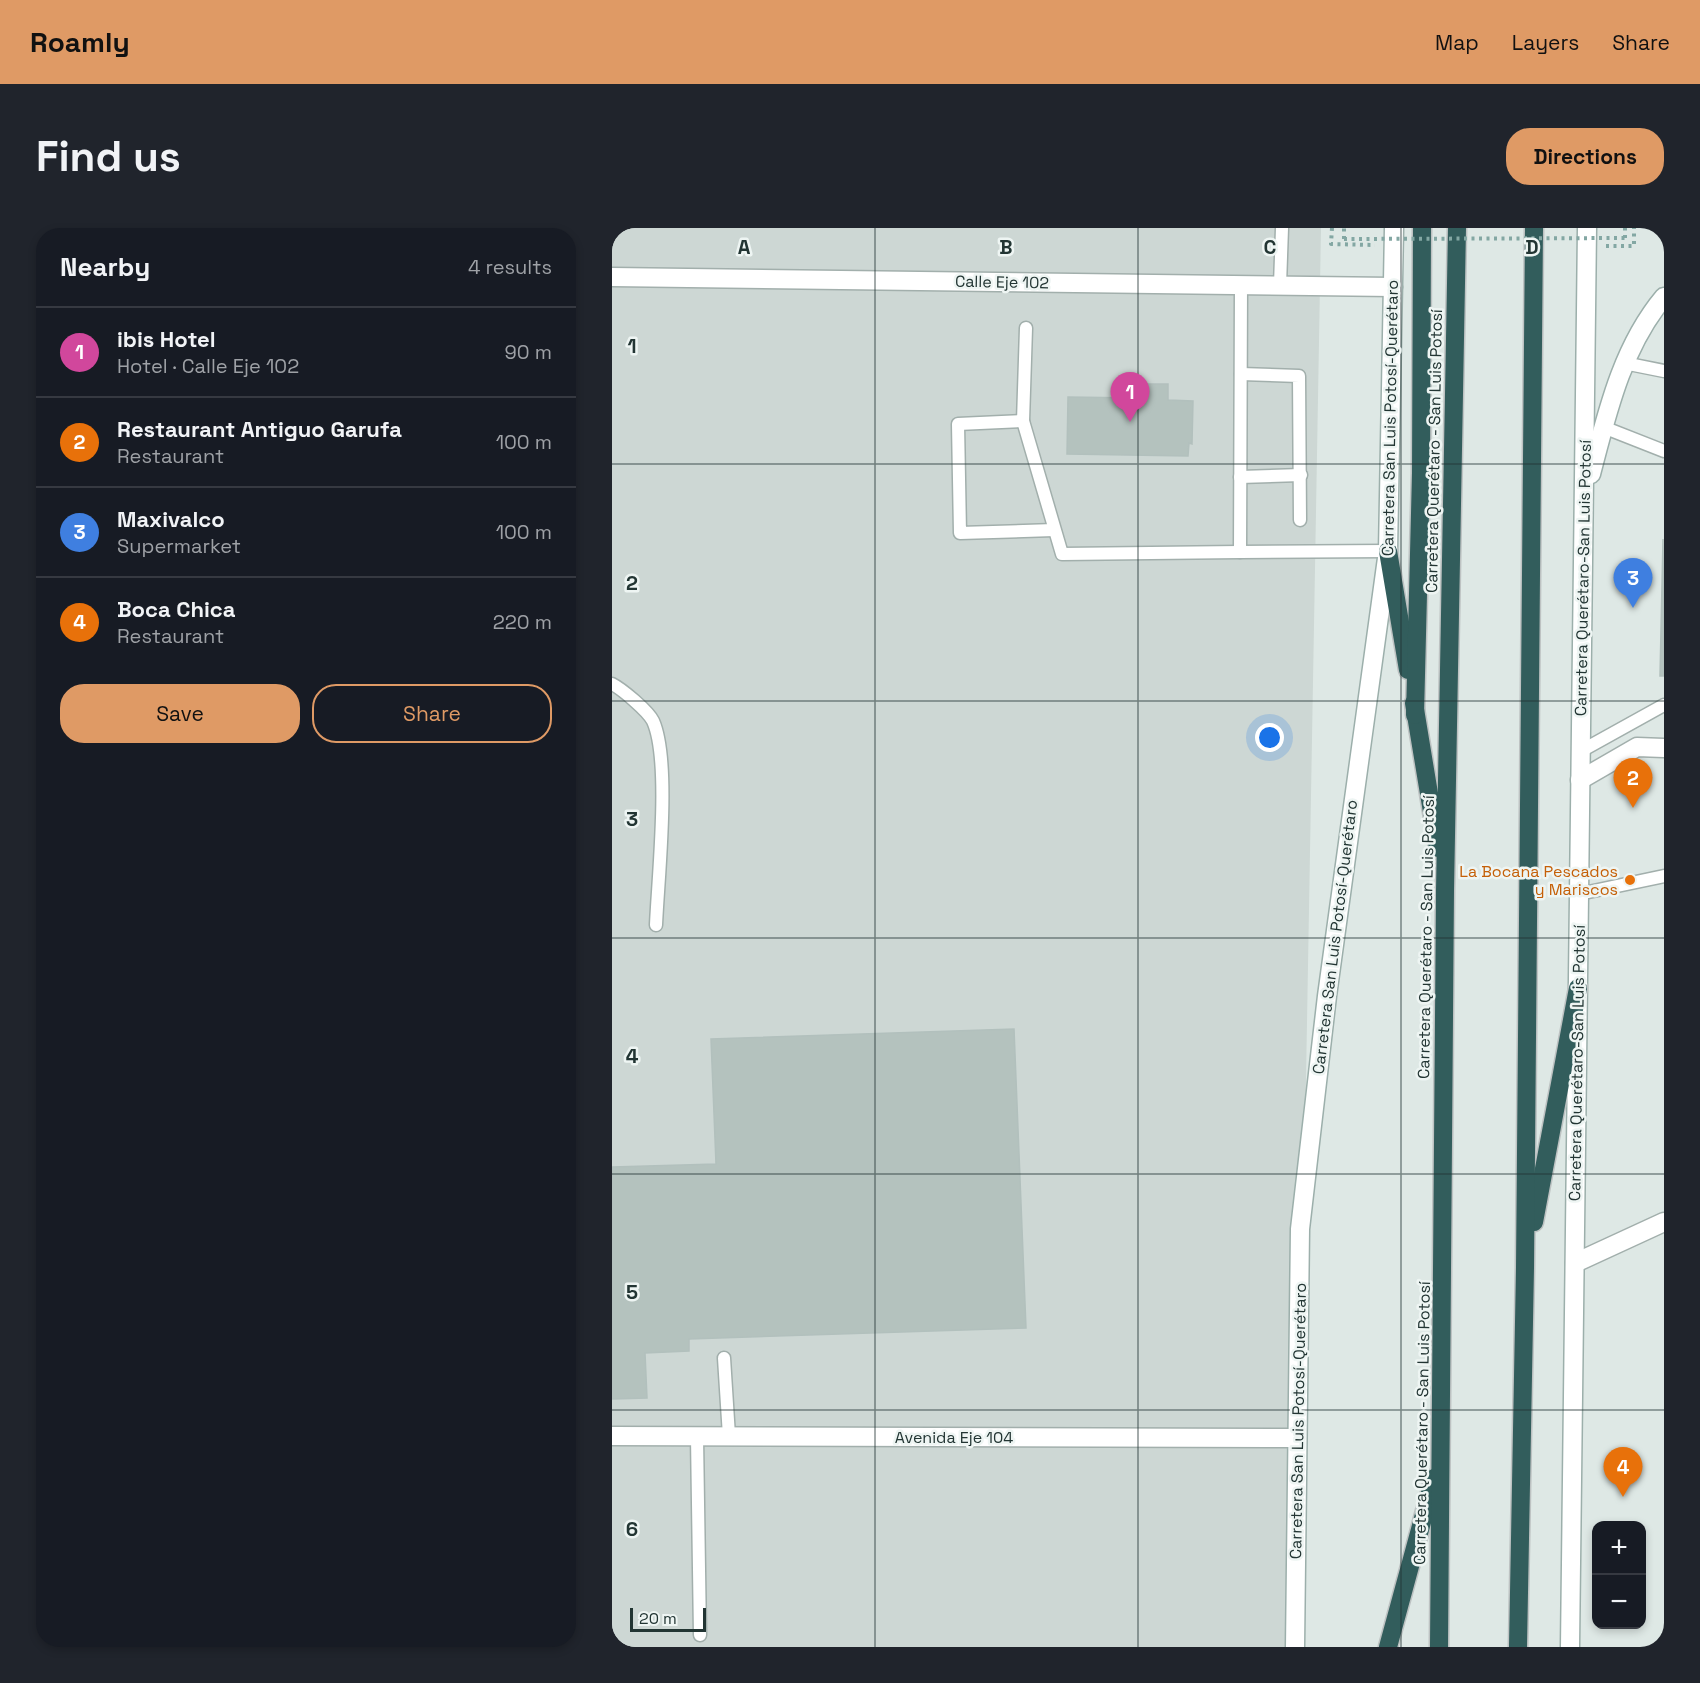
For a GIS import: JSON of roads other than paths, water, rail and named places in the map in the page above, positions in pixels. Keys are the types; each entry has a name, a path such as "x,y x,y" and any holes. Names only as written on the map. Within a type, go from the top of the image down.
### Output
{"highway":[{"path":"1415,715 1421,473 1422,228"},
{"name":"Carretera Querétaro - San Luis Potosí","path":"1439,1647 1445,891 1457,228"},
{"path":"1518,1647 1525,1268 1534,228"},
{"path":"1388,551 1445,891"},
{"path":"1525,1268 1578,988"},
{"path":"1388,1647 1441,1453"}],"main road":[{"name":"Carretera Querétaro-San Luis Potosí","path":"1570,1647 1587,228"},
{"name":"Carretera San Luis Potosí-Querétaro","path":"1295,1647 1300,1229 1328,984 1388,551 1393,237"},
{"name":"Calle Eje 102","path":"612,277 1393,287"},
{"path":"1584,502 1603,427 1624,363 1652,312 1664,297"},
{"path":"1580,780 1637,747 1664,748"},
{"path":"1575,1263 1664,1222"},
{"name":"Avenida Eje 104","path":"612,1436 1297,1438"}],"lane":[{"path":"1280,285 1282,228"},
{"path":"1240,552 1241,285"},
{"path":"1026,328 1023,421 1062,554 1388,551"},
{"path":"1624,363 1664,371"},
{"path":"1241,374 1299,376 1300,520"},
{"path":"1023,421 958,424 960,533 1054,530"},
{"path":"1603,427 1664,451"},
{"path":"1240,477 1301,475"},
{"path":"612,684 621,688 652,720 662,766 656,925"},
{"path":"1581,751 1627,723 1664,705"},
{"path":"1627,723 1637,747"},
{"path":"1579,894 1664,876"},
{"path":"724,1358 729,1437"},
{"path":"697,1437 700,1635"}],"place":[{"name":"ibis Hotel","path":"1130,422"},
{"name":"Maxivalco","path":"1633,608"},
{"name":"Restaurant Antiguo Garufa","path":"1633,808"},
{"name":"La Bocana Pescados y Mariscos","path":"1630,880"},
{"name":"Boca Chica","path":"1623,1497"}]}
